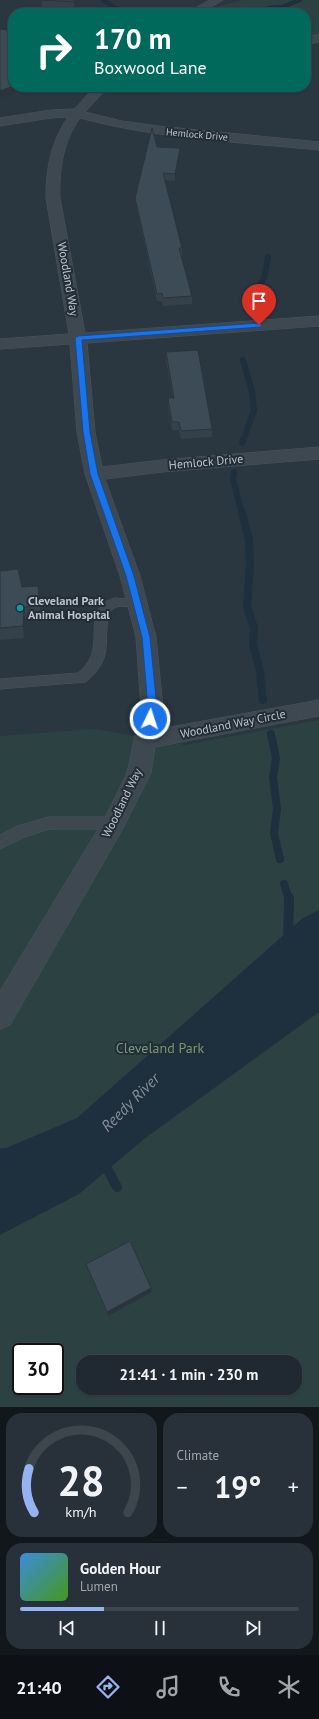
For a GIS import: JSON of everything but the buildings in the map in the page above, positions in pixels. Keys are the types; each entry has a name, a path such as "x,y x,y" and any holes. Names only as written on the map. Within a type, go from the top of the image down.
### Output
{"street":[{"path":"203,8 218,0"},
{"name":"Woodland Way","path":"2,1007 114,823 139,773 152,708 146,637 130,576 94,474 86,432 78,338 53,198 52,178 60,144 67,127 76,113 97,92"},
{"name":"Hemlock Drive","path":"0,122 51,114 76,113 121,125 319,146"},
{"path":"0,344 319,321"},
{"name":"Hemlock Drive","path":"94,474 162,466 319,453"},
{"name":"Woodland Way Circle","path":"146,740 214,729 319,708"}],"lane":[{"path":"0,684 81,678 90,671 99,653 101,626 104,611 108,606 117,602 137,603"},
{"path":"0,843 20,832 48,823 114,823"}],"green space":[{"path":"243,0 319,0 319,34 311,36 311,8 216,8"},
{"name":"Cleveland Park","path":"319,720 319,1407 0,1407 0,736 95,729 185,745"}],"water":[{"name":"Reedy River","path":"319,910 319,1012 144,1139 79,1194 0,1235 0,1148 6,1148 77,1118 303,918"}],"waterway":[{"path":"103,0 115,8"},
{"path":"269,8 282,7 300,0"},
{"path":"246,309 264,278 268,257"},
{"path":"242,443 254,411 252,391 243,360"},
{"path":"234,472 233,479 242,514"},
{"path":"242,513 249,540 250,565 247,606 254,628 253,644 260,672 263,700"},
{"path":"271,734 276,758 273,777 277,809 274,833 280,859"},
{"path":"284,884 289,899"},
{"path":"288,941 289,899"},
{"path":"103,1161 117,1187"}],"place":[{"name":"Cleveland Park Animal Hospital","path":"20,608"}],"route":[{"path":"150,719 152,708 146,637 130,576 94,474 86,432 80,376 78,338 259,325"}]}
